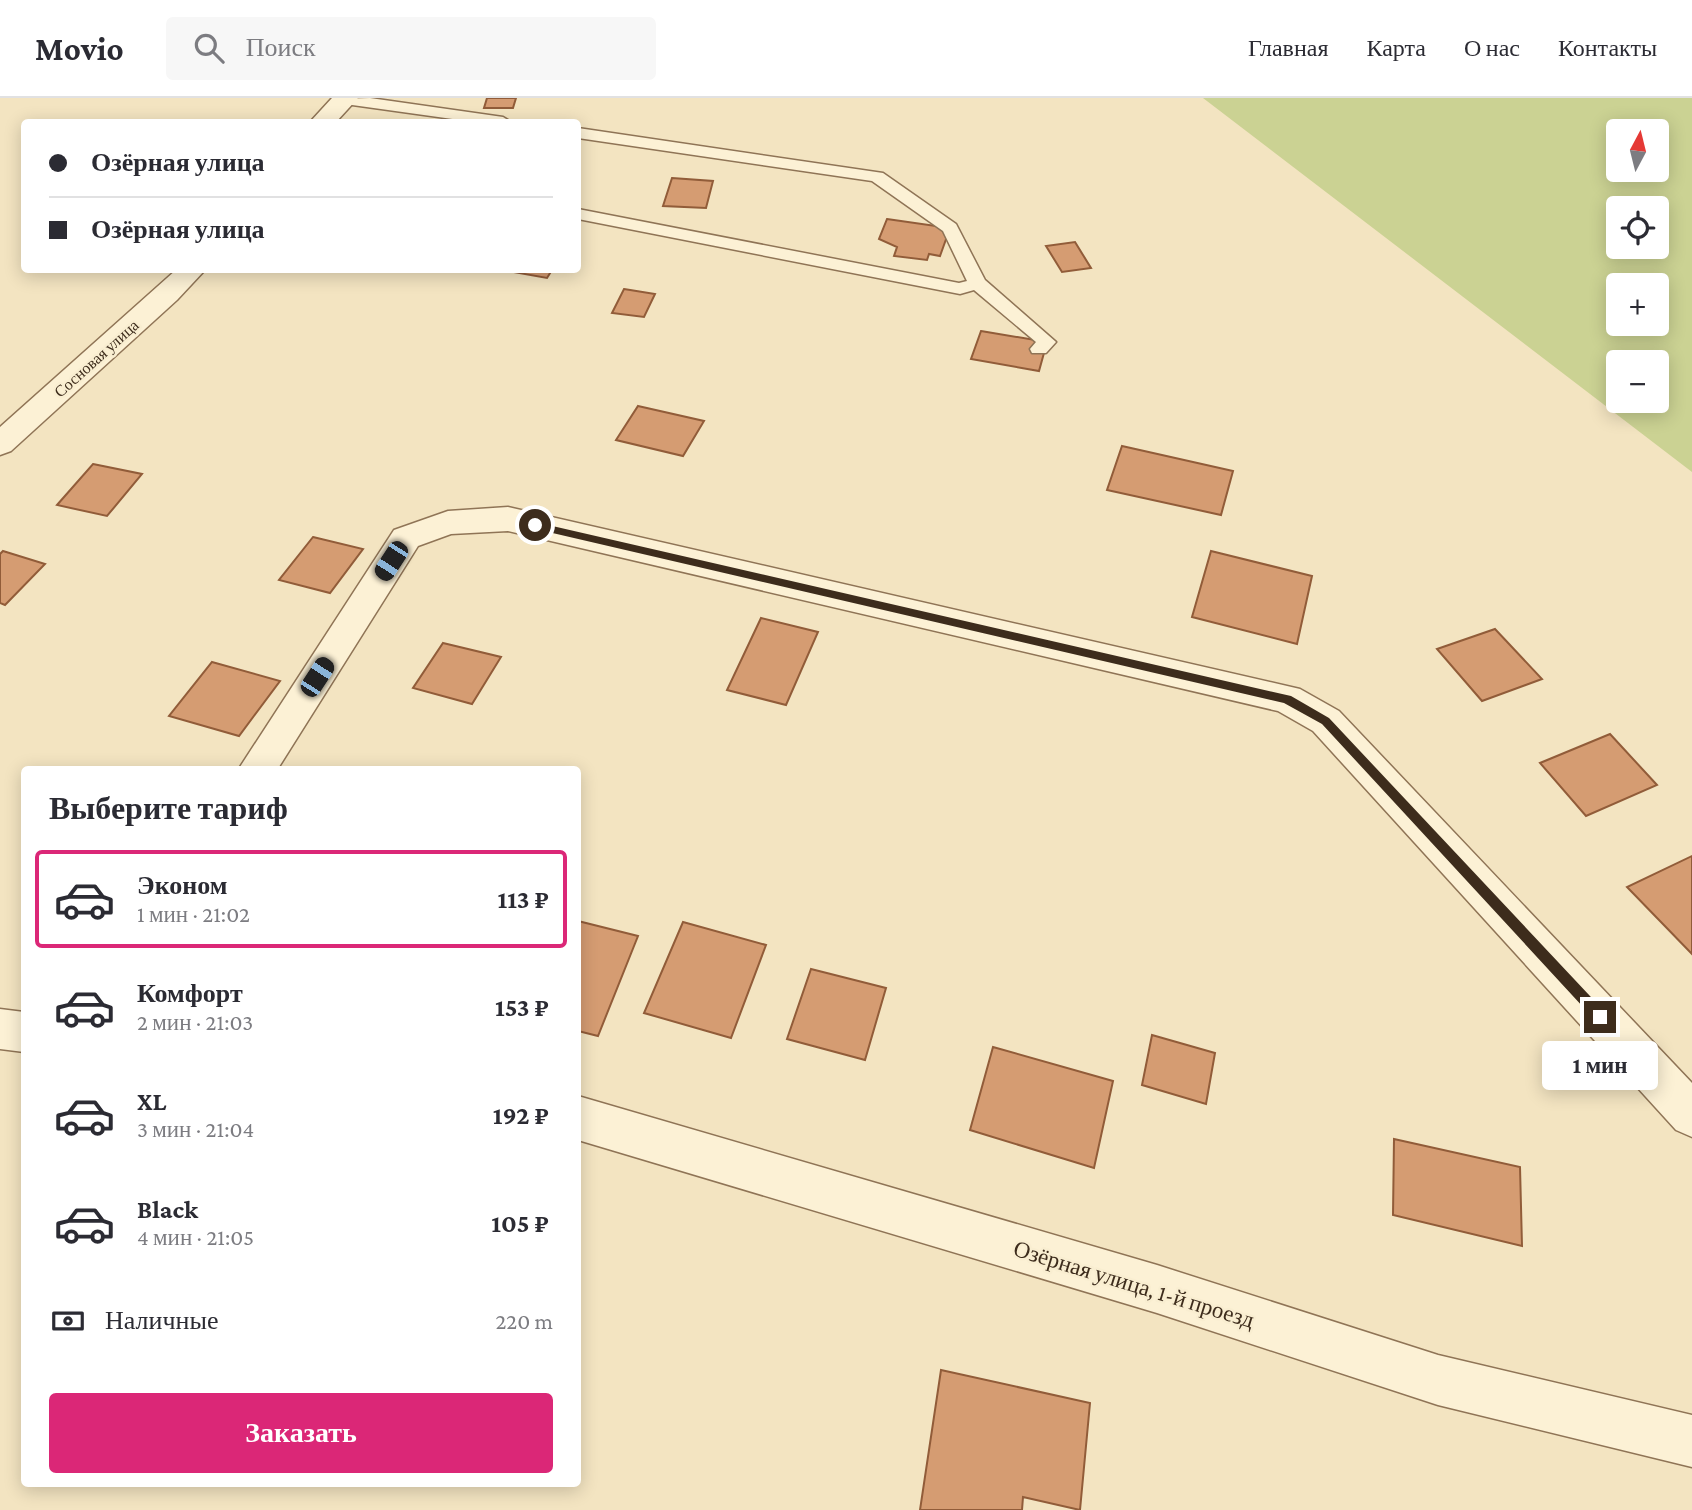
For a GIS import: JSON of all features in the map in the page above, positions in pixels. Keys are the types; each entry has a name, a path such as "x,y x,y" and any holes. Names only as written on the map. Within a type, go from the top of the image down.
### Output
{"street":[{"path":"325,119 345,99"},
{"name":"Сосновая улица","path":"0,444 188,273"},
{"path":"260,766 406,538 448,523 460,522 508,519 1287,699 1325,721 1692,1115"},
{"path":"0,1029 21,1032"},
{"name":"Озёрная улица, 1-й проезд","path":"581,1119 887,1212 1157,1289 1438,1380 1692,1440"}],"lane":[{"path":"345,99 482,119"},
{"path":"581,133 877,177 950,228 977,283 1047,342 1039,349"},
{"path":"581,215 960,289 977,283"}],"green space":[{"path":"1203,98 1692,98 1692,472 1615,413 1669,413 1669,350 1606,350 1606,406"}],"building":[{"path":"487,98 516,98 513,108 484,108"},
{"path":"672,178 713,181 706,208 663,206"},
{"path":"887,219 950,228 940,256 929,254 927,260 894,256 897,247 879,239"},
{"path":"1075,242 1091,268 1062,272 1046,246"},
{"path":"520,273 550,273 547,278"},
{"path":"624,289 655,294 644,317 612,313"},
{"path":"981,331 1047,342 1039,371 971,359"},
{"path":"638,406 704,421 683,456 616,440"},
{"path":"1122,446 1233,471 1221,515 1107,490"},
{"path":"93,464 142,474 107,516 57,505"},
{"path":"313,537 363,549 330,593 279,580"},
{"path":"3,551 45,564 5,605 0,603 0,554"},
{"path":"1211,551 1312,576 1297,644 1192,617"},
{"path":"761,618 818,632 786,705 727,690"},
{"path":"1495,629 1542,679 1482,701 1437,649"},
{"path":"443,643 501,657 472,704 413,688"},
{"path":"212,662 280,681 239,736 169,716"},
{"path":"1610,734 1657,785 1586,816 1540,763"},
{"path":"1692,856 1692,954 1627,887"},
{"path":"581,922 638,936 598,1036 581,1032"},
{"path":"683,922 766,945 731,1038 644,1013"},
{"path":"811,969 886,988 865,1060 787,1039"},
{"path":"1152,1035 1215,1053 1206,1104 1142,1085"},
{"path":"993,1047 1113,1081 1094,1168 970,1130"},
{"path":"1394,1139 1520,1167 1522,1246 1393,1215"},
{"path":"941,1370 1090,1403 1080,1510 1023,1497 1022,1510 920,1510"}],"route":[{"path":"535,525 1287,699 1325,721 1600,1017"}]}
